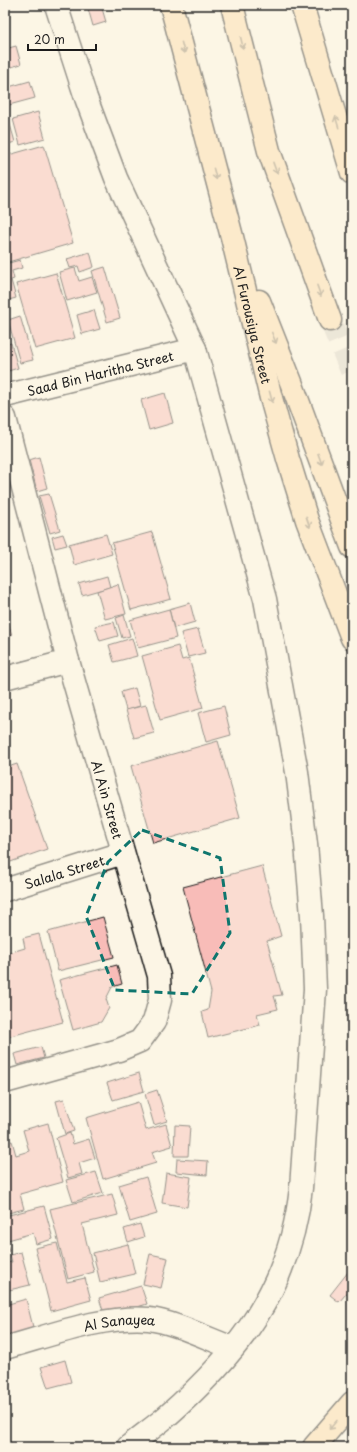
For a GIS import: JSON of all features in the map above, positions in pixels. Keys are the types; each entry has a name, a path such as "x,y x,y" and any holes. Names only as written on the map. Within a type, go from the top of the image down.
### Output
{"main road":[{"name":"Al Furousiya Street","path":"171,5 232,237 271,398 288,459 310,528 352,638"},
{"path":"232,5 269,151 330,320"},
{"path":"302,5 352,173"},
{"path":"232,237 291,382 352,547"},
{"path":"314,1447 352,1403"}],"street":[{"path":"56,5 86,98 116,178 195,349 265,599 287,715 306,844 312,916 314,982 298,1216 291,1242 272,1291 260,1312 233,1348 194,1391 165,1418 128,1447"},
{"name":"Saad Bin Haritha Street","path":"5,396 195,349"},
{"name":"Al Ain Street","path":"5,418 68,662 159,976 160,1000 154,1022 140,1041 119,1050 5,1082"},
{"path":"5,678 68,662"},
{"name":"Salala Street","path":"5,890 123,854"},
{"name":"Al Sanayea","path":"5,1348 93,1324 127,1319 149,1319 166,1323 233,1348"}],"highlighted area":[{"path":"142,830 220,858 230,933 192,994 115,990 86,916 108,862"}],"building":[{"path":"87,5 101,5 106,22 93,26"},
{"path":"16,46 21,64 5,69 5,49"},
{"path":"30,81 35,98 9,105 5,88"},
{"path":"5,107 15,142 5,145"},
{"path":"38,112 45,138 20,145 13,119"},
{"path":"44,145 73,243 5,263 5,156"},
{"path":"90,252 94,267 80,272 78,266 70,268 67,259"},
{"path":"20,260 22,268 12,271 14,279 11,280 16,298 5,301 5,264"},
{"path":"105,267 120,318 107,322 92,271"},
{"path":"75,268 79,281 92,277 97,292 67,301 59,272"},
{"path":"56,273 75,338 35,349 16,284"},
{"path":"94,310 100,329 82,334 77,315"},
{"path":"20,316 33,360 20,363 8,320"},
{"path":"5,320 9,334 5,336"},
{"path":"11,343 18,368 5,372 5,345"},
{"path":"165,393 173,423 149,430 141,400"},
{"path":"39,457 47,488 37,491 29,460"},
{"path":"49,494 60,530 50,533 39,496"},
{"path":"152,532 171,599 131,610 112,543"},
{"path":"63,534 67,545 55,548 52,537"},
{"path":"106,534 112,554 74,565 69,544"},
{"path":"107,576 110,587 82,595 79,584"},
{"path":"118,584 126,614 105,619 97,591"},
{"path":"190,603 195,622 174,628 169,609"},
{"path":"169,609 176,638 138,648 130,620"},
{"path":"5,613 12,635 5,638"},
{"path":"124,615 130,636 122,638 116,618"},
{"path":"114,622 118,636 100,641 95,626"},
{"path":"198,629 205,653 188,657 181,633"},
{"path":"132,638 137,656 114,662 109,645"},
{"path":"178,646 182,660 189,658 203,708 160,720 142,656"},
{"path":"135,688 140,706 126,710 121,692"},
{"path":"146,705 154,733 134,738 126,710"},
{"path":"224,706 231,735 206,742 198,713"},
{"path":"218,741 240,818 153,843 131,766"},
{"path":"17,764 47,849 5,864 5,768"},
{"path":"262,866 281,936 267,941 282,995 274,996 278,1009 257,1014 260,1025 208,1038 202,1012 208,1010 211,992 183,887"},
{"path":"103,917 114,957 58,971 48,932"},
{"path":"39,934 63,1022 7,1037 5,1030 5,954 25,948 23,938"},
{"path":"117,965 122,984 112,987 106,999 109,1008 101,1022 73,1030 59,980"},
{"path":"41,1047 44,1058 17,1065 14,1054"},
{"path":"139,1073 144,1091 113,1100 107,1083"},
{"path":"157,1090 167,1121 154,1125 145,1094"},
{"path":"64,1099 74,1131 65,1134 56,1101"},
{"path":"138,1102 146,1130 166,1124 172,1146 152,1152 156,1163 103,1179 86,1118"},
{"path":"48,1123 63,1182 20,1194 24,1209 8,1213 5,1202 5,1143 12,1141 16,1155 29,1151 23,1130"},
{"path":"175,1125 190,1126 188,1156 174,1156"},
{"path":"70,1133 73,1144 89,1139 95,1158 79,1163 82,1174 68,1178 56,1138"},
{"path":"177,1159 208,1161 207,1175 176,1172"},
{"path":"96,1172 103,1193 73,1202 66,1180"},
{"path":"166,1173 191,1177 187,1207 162,1203"},
{"path":"146,1177 157,1214 130,1222 119,1185"},
{"path":"112,1194 118,1215 82,1224 94,1272 68,1279 50,1209"},
{"path":"44,1206 53,1239 36,1244 33,1233 8,1240 5,1228 5,1216"},
{"path":"140,1224 144,1237 128,1242 124,1229"},
{"path":"5,1237 9,1251 5,1252"},
{"path":"57,1243 67,1282 85,1278 91,1300 51,1311 35,1248"},
{"path":"128,1244 135,1274 100,1282 93,1253"},
{"path":"21,1252 30,1285 5,1291 5,1263 12,1262 10,1255"},
{"path":"150,1254 168,1258 161,1288 143,1284"},
{"path":"352,1267 352,1287 339,1302 330,1295"},
{"path":"141,1286 147,1304 105,1317 99,1298"},
{"path":"26,1299 34,1331 5,1339 5,1305"},
{"path":"65,1360 71,1382 48,1388 41,1367"}],"tunnel":[{"path":"330,320 352,373"}]}
